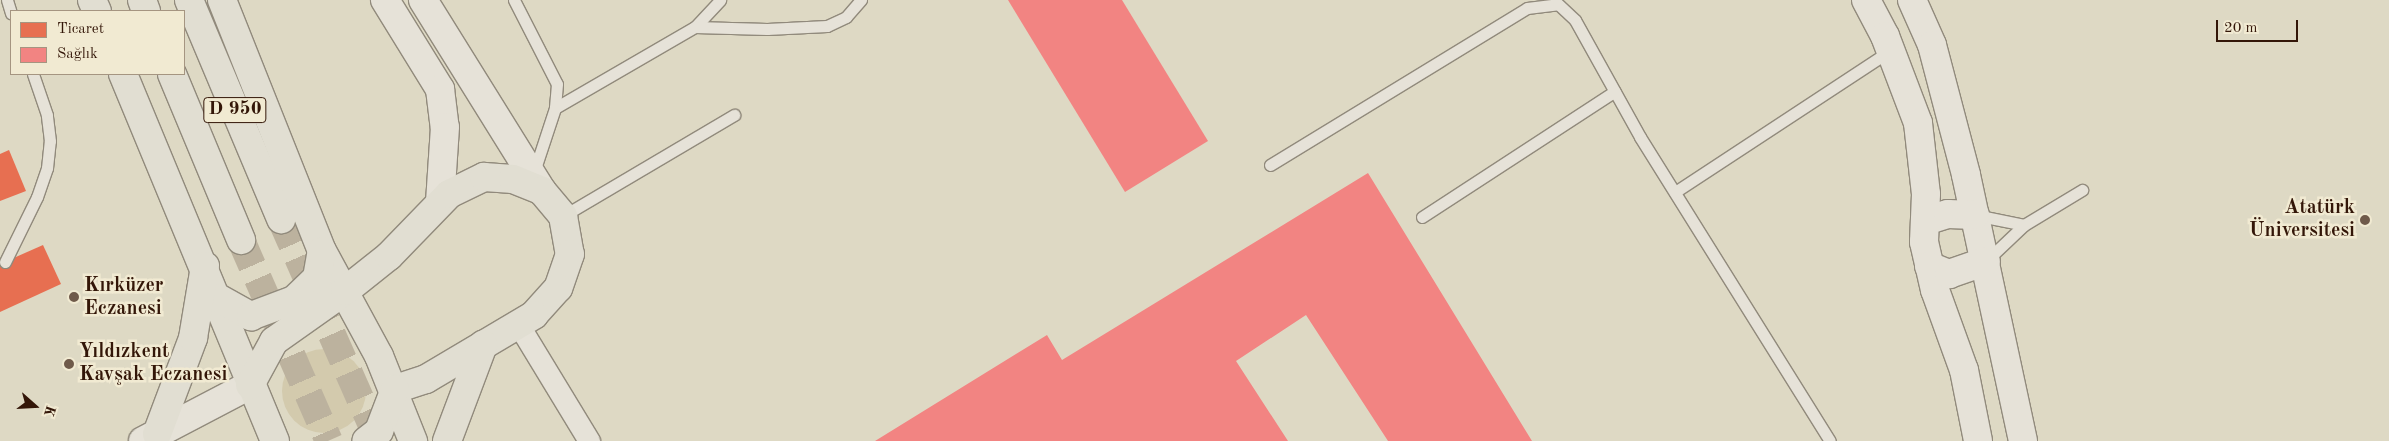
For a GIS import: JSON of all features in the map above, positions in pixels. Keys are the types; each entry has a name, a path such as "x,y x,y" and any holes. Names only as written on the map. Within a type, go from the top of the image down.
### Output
{"highway":[{"name":"D 950","path":"188,0 281,220"},
{"path":"222,0 322,252 346,291 395,389 413,441"},
{"path":"123,75 205,266 250,385 275,441"},
{"name":"D 950","path":"172,75 241,240"},
{"path":"250,385 274,341 346,291 388,256 449,194 484,177 514,179 538,184 563,216 570,254 558,288 534,315 426,379 395,389"},
{"path":"218,298 251,316 294,300 317,278 322,252"},
{"path":"150,437 193,338 205,266"},
{"path":"447,441 483,345"},
{"path":"366,441 379,431 395,389"}],"street":[{"path":"385,0 440,89 445,127 440,203"},
{"path":"423,0 538,184"},
{"path":"1866,0 1890,51 1918,123 1926,194 1924,242 1929,266 1964,370 1978,441"},
{"path":"1912,0 1932,45 1986,261 2023,441"},
{"path":"1924,221 1948,214 1975,216"},
{"path":"1929,266 1949,274 1986,261"},
{"path":"518,324 589,441"},
{"path":"150,437 250,385"}],"lane":[{"path":"514,0 551,68 557,84 555,108 538,184"},
{"path":"555,108 696,27 720,0"},
{"path":"696,27 767,29 828,26 846,17 861,0"},
{"path":"1270,165 1527,8 1558,4 1575,20 1675,192 1830,441"},
{"path":"1675,192 1890,51"},
{"path":"5,262 37,197 47,168 50,140 47,115 32,75"},
{"path":"1422,217 1615,91"},
{"path":"563,216 734,115"},
{"path":"1986,261 2024,225 2082,190"},
{"path":"1975,216 2024,225"}],"shaded area":[{"path":"324,349 340,352 354,361 363,375 366,391 363,407 354,421 340,430 324,433 308,430 294,421 285,407 282,391 285,375 294,361 308,352"}],"building: Ticaret":[{"path":"9,150 26,191 0,201 0,154"},
{"path":"43,245 61,284 0,312 0,264"}],"building: Sağlık":[{"path":"1008,0 1122,0 1208,141 1125,192"},
{"path":"1368,173 1532,441 1388,441 1306,315 1236,361 1288,441 875,441 1047,335 1062,360"}],"tunnel":[{"path":"281,219 379,441"},
{"path":"241,240 329,441"}],"place":[{"name":"Atatürk Üniversitesi","path":"2365,220"},
{"name":"Kırküzer Eczanesi","path":"74,297"},
{"name":"Yıldızkent Kavşak Eczanesi","path":"69,364"}]}
